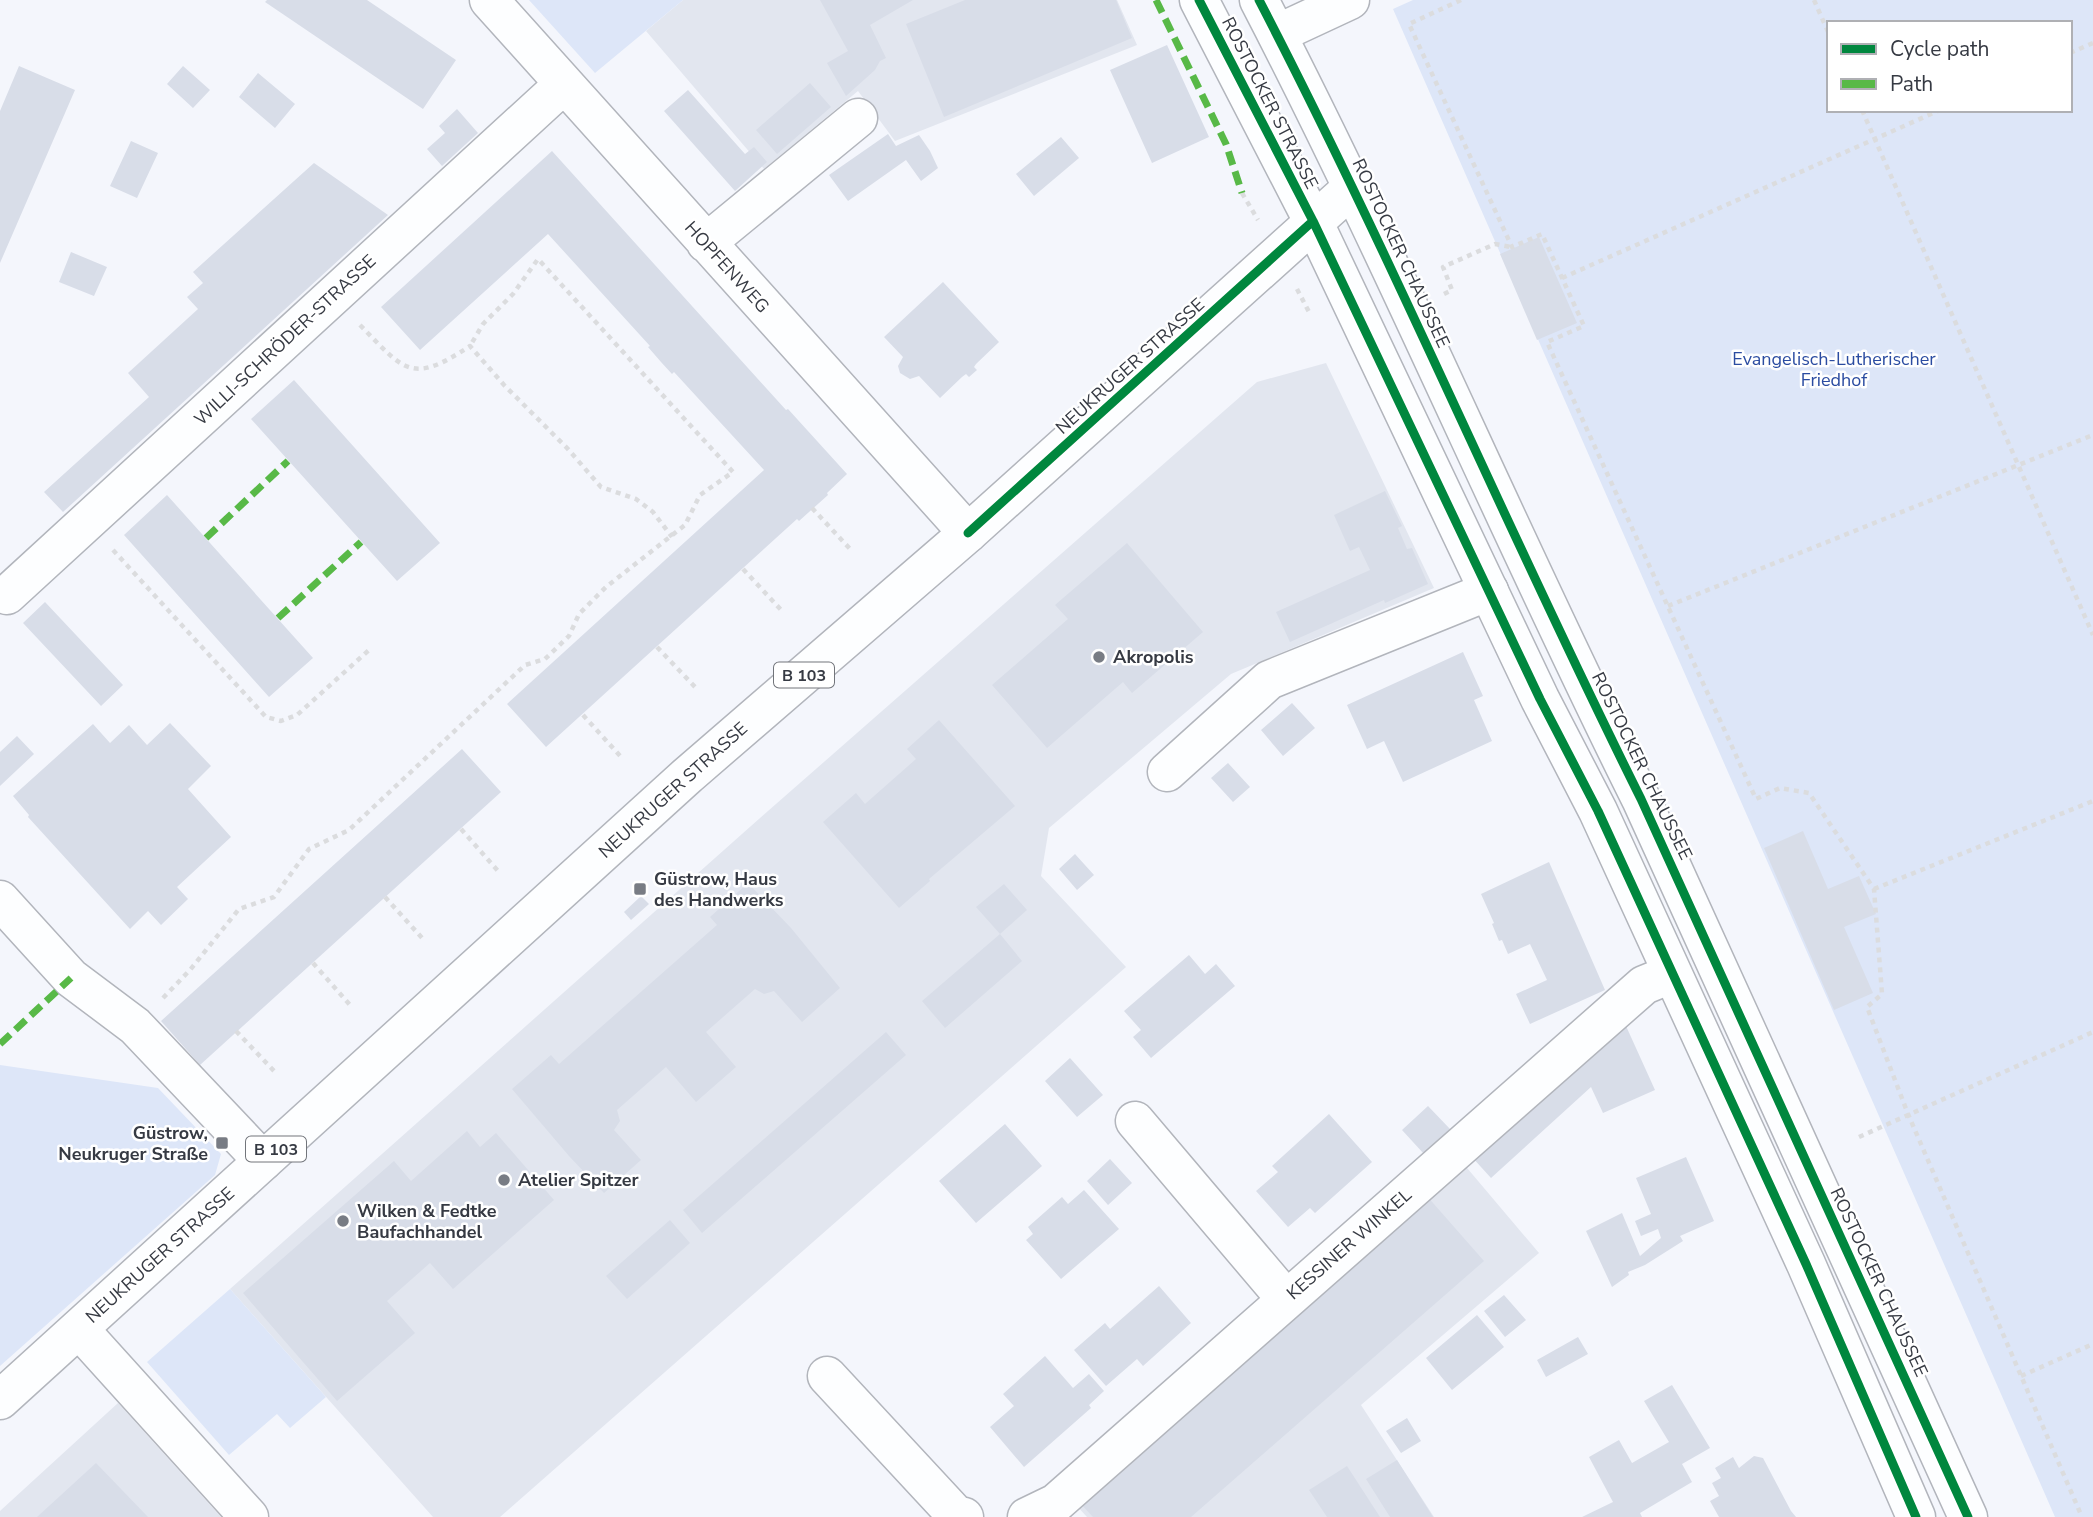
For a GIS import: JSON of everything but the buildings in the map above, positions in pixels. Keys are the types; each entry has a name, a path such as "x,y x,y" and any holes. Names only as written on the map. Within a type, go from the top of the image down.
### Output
{"main road":[{"name":"HOPFENWEG","path":"489,0 968,533"},
{"name":"ROSTOCKER STRASSE","path":"1199,0 1313,221"},
{"path":"1259,0 1277,34 1350,0"},
{"name":"ROSTOCKER CHAUSSEE","path":"1277,34 1353,187 1589,694 1642,799 1968,1517"},
{"name":"WILLI-SCHRÖDER-STRASSE","path":"7,594 563,85"},
{"path":"706,243 858,118"},
{"name":"NEUKRUGER STRASSE","path":"0,1400 688,775 968,533 1353,187"},
{"path":"1313,221 1540,699 1598,811 1806,1264 1916,1517"},
{"path":"1167,772 1269,680 1489,591"},
{"path":"0,900 71,978 135,1026 263,1161"},
{"name":"KESSINER WINKEL","path":"1027,1517 1056,1503 1644,985 1671,974"},
{"path":"1135,1121 1286,1299"},
{"path":"79,1329 249,1517"},
{"path":"827,1376 956,1515 964,1517"}],"path":[{"path":"1461,0 1409,24 1512,247"},
{"path":"1814,0 1827,29"},
{"path":"2072,52 2093,43"},
{"path":"1863,112 2093,635"},
{"path":"1562,278 1936,112"},
{"path":"1411,311 1451,290 1443,267 1494,244 1512,247 1542,234 1584,326 1547,342 1756,799 1780,788 1809,793 1874,890 1882,994 1867,1007 1908,1114 2082,1517"},
{"path":"135,1026 190,970 239,909 274,897 310,849 349,830 525,666 545,659 569,636 579,614 606,587 672,537 685,525 700,495 733,472 538,259 513,294 483,324 470,345 447,361 425,370 397,363 355,319"},
{"path":"470,345 504,385 567,448 601,487 636,499 653,512 672,537"},
{"path":"1668,606 2093,435"},
{"path":"812,508 851,550"},
{"path":"109,545 266,717 281,721 297,715 369,650"},
{"path":"743,569 783,612"},
{"path":"657,647 697,689"},
{"path":"583,715 622,758"},
{"path":"1874,890 2093,801"},
{"path":"461,829 498,871"},
{"path":"385,897 423,939"},
{"path":"313,962 350,1005"},
{"path":"236,1031 276,1073"},
{"path":"1859,1137 2093,1032"},
{"path":"2021,1376 2093,1344"}],"shaded area":[{"path":"683,0 1117,0 1137,45 895,141 858,91 764,169 646,31"},
{"path":"1326,363 1434,588 1231,674 1049,828 1041,876 1126,967 500,1517 433,1517 230,1289 751,826 1257,382"},
{"path":"1462,1162 1539,1253 1361,1405 1434,1517 1087,1517 1075,1504"},
{"path":"118,1403 221,1517 0,1517 0,1511"}],"green space":[{"path":"529,0 683,0 595,73"},
{"name":"Evangelisch-Lutherischer Friedhof","path":"1413,0 2093,0 2093,1517 2055,1517 1393,9"},
{"path":"0,1065 158,1088 221,1154 215,1175 0,1366"},
{"path":"230,1289 326,1397 290,1428 277,1414 229,1455 147,1362"}],"marked path":[{"path":"1156,0 1226,144 1242,193"},
{"path":"206,538 288,461"},
{"path":"278,618 361,542"},
{"path":"0,1044 71,978"}],"cycle path":[{"path":"1199,0 1313,221 1540,699 1598,811 1806,1264 1916,1517"},
{"path":"1259,0 1405,298 1592,700 1641,799 1968,1517"},
{"path":"968,533 1313,221"}],"place":[{"name":"Akropolis","path":"1099,657"},
{"name":"Güstrow, Haus des Handwerks","path":"640,889"},
{"name":"Güstrow, Neukruger Straße","path":"222,1143"},
{"name":"Atelier Spitzer","path":"504,1180"},
{"name":"Wilken & Fedtke Baufachhandel","path":"343,1221"}]}
